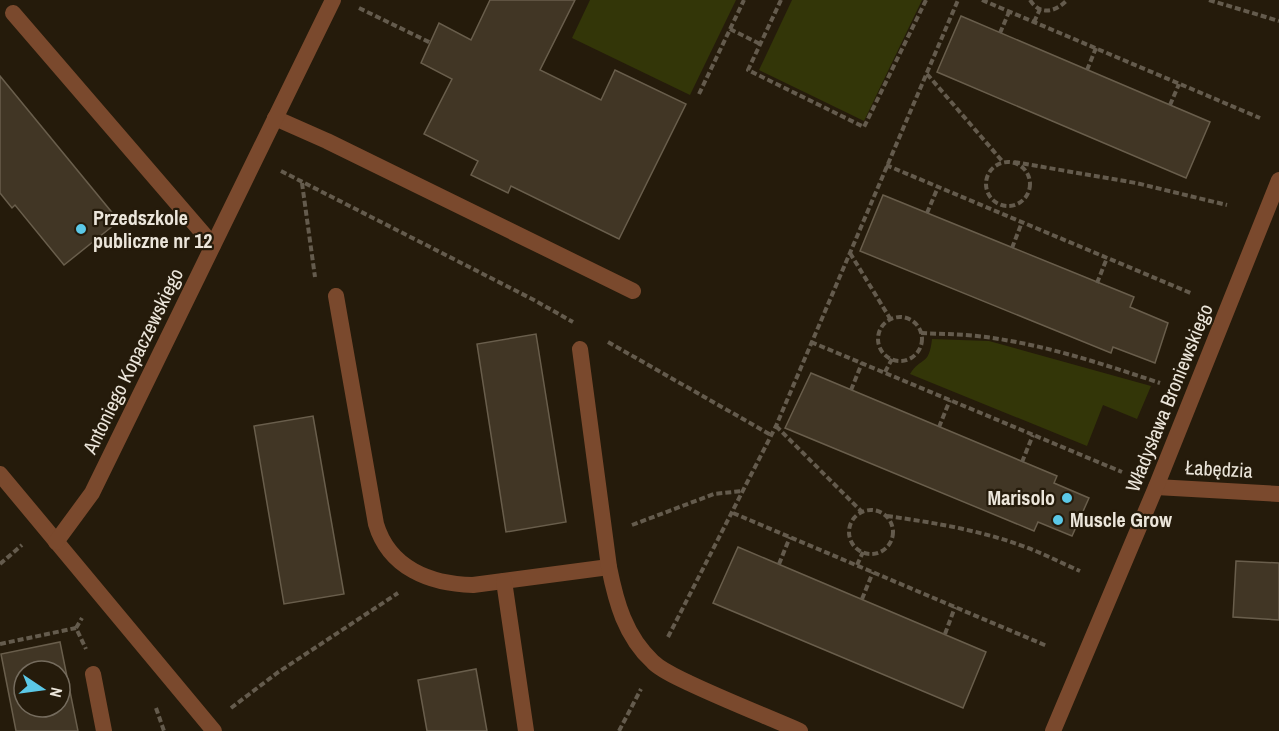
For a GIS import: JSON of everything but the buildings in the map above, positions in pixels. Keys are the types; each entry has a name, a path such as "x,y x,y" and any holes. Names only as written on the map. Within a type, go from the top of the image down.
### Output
{"street":[{"name":"Antoniego Kopaczewskiego","path":"56,542 92,493 333,0"},
{"path":"13,13 213,245"},
{"path":"275,118 327,141 633,291"},
{"name":"Władysława Broniewskiego","path":"1053,731 1156,487 1279,180"},
{"path":"336,297 376,524 380,539 391,554 423,576 457,585 609,567"},
{"path":"580,349 609,567 616,602 627,628 654,663 701,688 800,731"},
{"path":"0,474 214,731"},
{"name":"Łabędzia","path":"1156,487 1279,494"},
{"path":"504,581 526,731"},
{"path":"93,674 104,731"}],"path":[{"path":"699,94 744,0"},
{"path":"781,0 748,70 864,128 926,0"},
{"path":"619,731 776,426 958,0"},
{"path":"982,0 1260,118"},
{"path":"1030,0 1033,6 1046,11 1059,9 1067,0"},
{"path":"1209,0 1279,21"},
{"path":"356,7 431,43"},
{"path":"1034,22 1040,9"},
{"path":"1000,33 1009,12"},
{"path":"730,29 760,44"},
{"path":"1087,70 1096,48"},
{"path":"927,74 1003,162"},
{"path":"1170,105 1179,84"},
{"path":"1014,162 1022,166 1031,184 1029,193 1019,204 1006,206 993,201 987,189 987,177 992,167 1003,162 1014,162 1136,183 1227,205"},
{"path":"886,165 1193,294"},
{"path":"280,171 576,323"},
{"path":"302,182 317,296 336,297"},
{"path":"927,213 938,187"},
{"path":"998,212 1000,203"},
{"path":"1012,248 1022,222"},
{"path":"850,253 891,320"},
{"path":"1097,283 1107,258"},
{"path":"906,318 915,322 921,333 923,340 921,349 911,359 898,362 886,357 878,345 879,333 885,323 891,320 906,318"},
{"path":"921,333 977,336 1060,351 1160,383"},
{"path":"606,341 771,435"},
{"path":"811,342 1122,472"},
{"path":"885,373 892,359"},
{"path":"851,390 861,363"},
{"path":"939,427 950,400"},
{"path":"776,426 862,512"},
{"path":"1022,462 1033,435"},
{"path":"634,524 714,494 742,491"},
{"path":"887,516 894,532 892,542 882,552 869,554 856,549 849,537 849,526 855,516 866,510 877,510 887,516 993,537 1036,551 1080,572"},
{"path":"733,513 1047,646"},
{"path":"779,564 790,537"},
{"path":"857,565 862,552"},
{"path":"862,599 873,572"},
{"path":"226,713 277,673 423,576"},
{"path":"945,634 955,607"},
{"path":"0,644 76,628 85,645 93,674"}],"green space":[{"path":"590,0 736,0 690,95 572,38"},
{"path":"792,0 922,0 864,121 759,70"},
{"path":"932,339 989,341 1151,386 1137,419 1103,405 1087,446 910,374 927,358"}],"place":[{"name":"Przedszkole publiczne nr 12","path":"81,229"},
{"name":"Marisolo","path":"1067,498"},
{"name":"Muscle Grow","path":"1058,520"}]}
